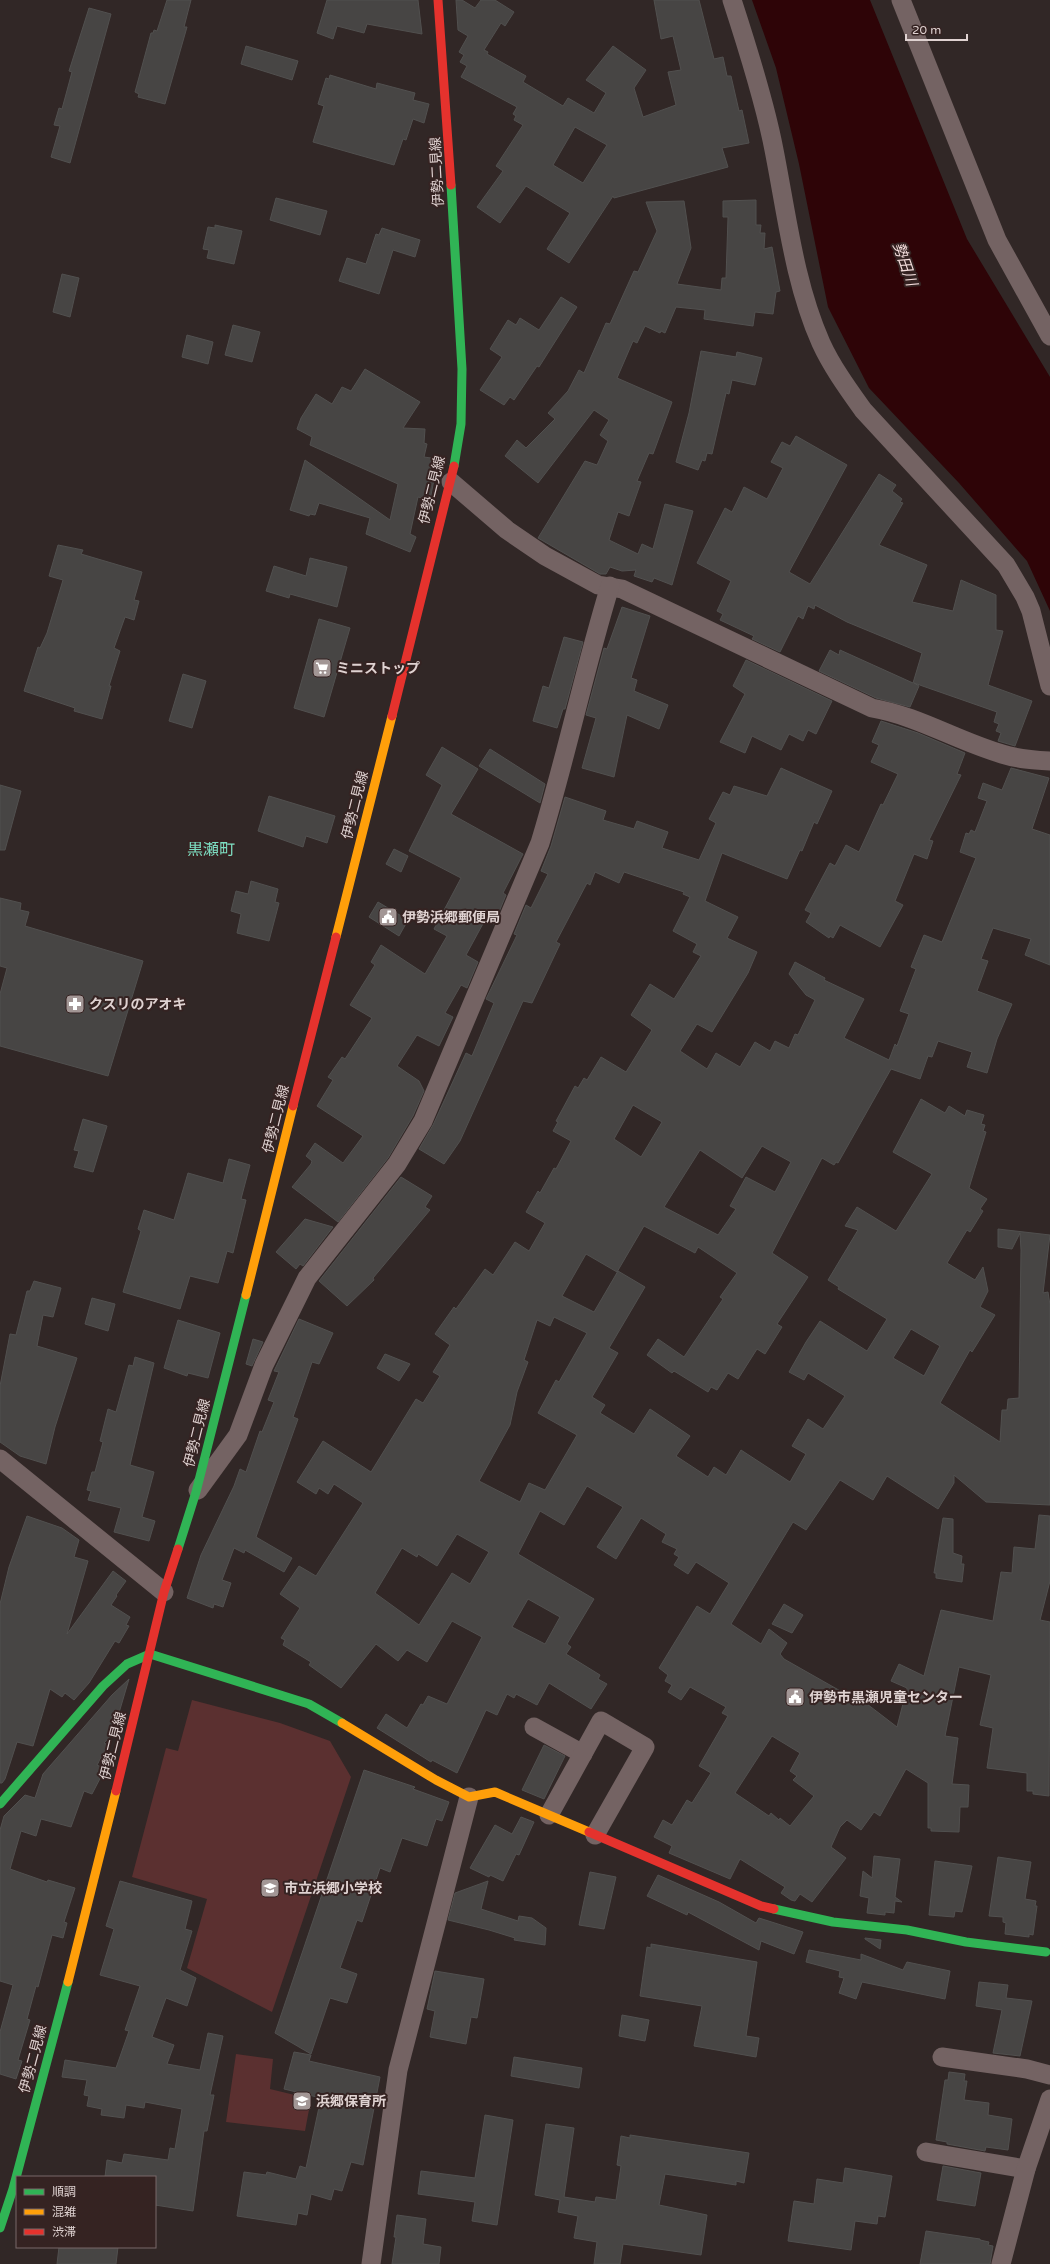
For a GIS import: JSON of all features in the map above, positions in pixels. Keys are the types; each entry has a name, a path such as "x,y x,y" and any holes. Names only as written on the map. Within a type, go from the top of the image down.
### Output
{"main road":[{"name":"伊勢二見線","path":"16,2176 69,1979 164,1592 196,1492 451,482 461,424 462,369 446,94 438,0"},
{"path":"0,1804 103,1686 128,1664 150,1654 308,1704 364,1735 436,1780 469,1797 495,1792 761,1906 833,1922 907,1930 966,1942 1046,1952"},
{"name":"伊勢二見線","path":"0,2228 16,2178"}],"street":[{"path":"732,0 745,40 771,138 806,304 821,344 848,390 863,410 1006,565 1025,597 1031,612 1050,686"},
{"path":"901,0 997,240 1050,336"},
{"path":"451,482 507,530 545,556 598,585 622,589 872,708 896,712 1002,754 1025,759 1050,761"},
{"path":"196,1492 238,1435 264,1365 307,1278 396,1164 423,1121 540,843 554,797 593,643 610,586"},
{"path":"0,1459 28,1491 164,1592"},
{"path":"550,1815 601,1721 645,1747 595,1835"},
{"path":"534,1727 583,1754"},
{"path":"371,2264 398,2070 448,1872 469,1797"},
{"path":"942,2057 1027,2069 1050,2075"},
{"path":"1001,2264 1026,2169 1050,2099"},
{"path":"926,2152 1026,2169"}],"shaded area":[{"path":"192,1700 280,1723 330,1741 351,1777 272,2012 187,1968 207,1899 132,1877 166,1748 178,1751"},
{"path":"236,2054 273,2059 270,2089 311,2099 305,2131 226,2122"}],"water":[{"name":"勢田川","path":"752,0 870,0 967,239 1050,377 1050,611 1027,561 959,483 869,388 828,307 799,164 776,68"}],"building":[{"path":"167,0 191,0 184,27 187,27 165,104 138,97 139,94 135,92 151,33 153,33 154,30 157,31"},
{"path":"327,0 418,0 422,34 367,24 364,33 337,26 333,39 317,33"},
{"path":"456,0 462,0 475,8 481,0 495,0 514,12 505,26 501,23 484,50 488,52 487,54 526,76 523,82 563,106 568,98 594,113 606,93 586,80 613,46 646,70 634,88 643,117 676,105 668,72 681,70 673,36 661,39 654,0 699,0 714,59 723,57 727,76 731,76 739,111 742,110 749,143 722,148 728,167 614,198 613,196 569,263 547,249 570,213 526,186 500,223 477,207 503,171 496,166 523,125 514,120 516,116 513,114 517,107 461,77 467,66 460,62 464,55 459,52 468,36 458,30","holes":["575,127 607,145 583,183 553,165"]},
{"path":"89,8 111,14 70,163 51,157 60,126 54,125 59,108 62,109 72,72 69,71"},
{"path":"246,46 298,61 292,80 241,64"},
{"path":"330,75 376,89 377,83 415,93 413,100 429,104 424,123 413,119 406,140 403,139 394,165 313,142 324,106 318,104 326,78 329,79"},
{"path":"276,198 327,211 320,235 270,220"},
{"path":"756,200 756,225 761,225 760,233 765,233 764,249 772,247 780,291 776,292 773,314 755,312 753,326 704,319 705,310 676,307 665,333 661,331 660,333 645,326 637,343 633,341 617,378 672,402 653,454 649,453 637,481 641,482 629,516 618,512 609,540 638,554 642,544 653,549 665,504 693,511 672,585 654,578 652,582 634,576 636,570 622,571 610,567 606,574 600,574 538,538 585,461 597,465 608,441 600,435 609,420 594,410 538,483 505,456 517,440 526,448 555,419 548,413 568,391 579,370 584,373 606,323 610,324 634,271 638,272 657,231 646,202 684,201 691,248 677,284 721,290 722,278 726,278 728,217 723,217 723,201"},
{"path":"215,225 242,231 234,264 207,258 209,250 203,249 208,227 215,228"},
{"path":"382,228 420,240 415,257 393,250 379,294 339,281 347,258 366,264 376,234 379,235"},
{"path":"62,274 79,278 70,317 53,312"},
{"path":"561,297 577,307 539,367 537,366 514,400 510,397 504,405 480,390 502,357 490,349 508,320 516,325 520,318 539,330"},
{"path":"233,325 260,332 252,362 225,355"},
{"path":"187,335 213,342 208,364 182,357"},
{"path":"701,351 736,357 737,352 762,358 755,385 732,380 729,394 726,393 712,454 707,453 705,461 702,460 698,470 676,462 689,413"},
{"path":"365,369 420,402 403,428 425,429 424,443 427,444 424,457 438,459 430,500 418,497 410,534 416,537 410,552 366,534 370,518 319,503 315,515 310,514 309,516 290,510 305,460 390,520 398,484 310,445 312,437 297,429 301,418 316,394 332,404 342,387 351,391"},
{"path":"796,436 847,465 789,572 810,584 879,474 896,485 892,491 902,499 900,502 903,503 879,545 927,565 912,602 953,611 961,580 996,595 996,630 1003,631 988,685 1032,701 1015,746 998,741 1001,733 996,731 999,724 994,722 997,712 914,683 919,686 910,707 876,698 819,671 830,650 839,655 840,650 913,683 922,653 847,622 815,605 814,609 808,606 803,619 798,616 780,652 752,639 754,636 720,620 723,614 717,611 731,581 697,563 725,508 732,512 744,487 767,499 783,468 771,462 782,442 790,446"},
{"path":"58,545 83,550 81,554 142,572 134,600 139,601 134,620 125,617 114,648 120,651 109,686 111,686 102,719 74,711 75,708 24,691 38,647 40,648 47,633 63,580 49,576"},
{"path":"310,558 347,567 337,607 290,594 289,598 266,591 274,566 306,576"},
{"path":"622,607 650,616 631,678 637,680 634,691 668,705 659,729 627,715 614,777 582,768 596,718 586,715 604,648 607,649"},
{"name":"ミニストップ","path":"319,619 350,628 324,717 294,708"},
{"path":"564,637 583,642 565,709 563,709 557,728 533,721 543,686 549,688"},
{"path":"746,660 832,701 816,734 808,730 803,741 789,734 781,750 752,736 745,753 720,742 745,694 733,686"},
{"path":"183,674 206,681 192,728 169,721"},
{"path":"881,721 918,733 965,753 957,774 961,775 929,840 933,841 927,859 914,854 895,901 903,905 880,947 840,925 833,938 830,936 829,938 806,922 811,913 805,910 830,863 835,866 846,845 859,852 881,804 883,805 898,774 871,762 879,745 872,742"},
{"path":"442,747 478,769 451,814 523,854 503,893 506,895 494,924 485,920 466,955 478,962 467,988 461,985 445,1013 453,1017 439,1046 417,1035 397,1066 419,1081 424,1091 413,1116 388,1158 338,1222 292,1187 311,1164 312,1161 306,1156 315,1143 343,1163 363,1136 317,1106 333,1080 328,1077 342,1057 345,1059 372,1018 350,1005 375,965 371,962 381,945 425,974 447,936 434,929 461,878 409,851 442,785 426,775"},
{"path":"490,749 545,784 540,803 479,766"},
{"path":"781,768 832,791 817,824 814,822 802,851 800,850 787,879 722,853 705,901 738,917 727,938 757,952 748,973 712,1032 697,1024 680,1051 707,1069 716,1053 740,1067 755,1042 770,1051 775,1041 789,1048 795,1034 798,1035 815,1000 806,995 789,974 795,962 825,978 824,980 864,999 844,1038 889,1060 895,1044 897,1046 909,1014 900,1011 916,969 911,967 924,935 942,942 976,858 960,852 966,833 969,834 971,830 975,832 987,801 978,798 983,783 1002,790 1011,768 1049,778 1032,829 1050,835 1050,965 1025,955 1031,939 993,928 981,959 988,961 977,991 1012,1004 997,1039 987,1073 967,1067 972,1052 938,1041 932,1057 928,1056 920,1079 891,1069 838,1163 836,1162 834,1165 822,1158 772,1253 808,1277 777,1324 782,1327 765,1354 757,1349 738,1379 728,1373 717,1390 711,1387 708,1392 674,1371 672,1373 647,1355 658,1339 684,1357 723,1299 720,1297 737,1273 698,1247 695,1253 644,1226 617,1272 586,1254 562,1296 594,1312 618,1271 645,1287 609,1348 618,1353 592,1397 605,1405 600,1413 634,1434 650,1409 690,1436 676,1456 708,1477 714,1467 726,1475 741,1450 790,1482 806,1454 792,1446 808,1419 823,1429 845,1396 808,1373 804,1380 789,1372 806,1342 820,1321 867,1351 887,1319 838,1289 839,1287 828,1280 858,1230 845,1226 857,1207 896,1231 932,1174 893,1152 921,1099 945,1113 949,1106 965,1116 967,1110 984,1115 981,1124 985,1125 983,1131 986,1132 969,1188 987,1199 980,1209 983,1211 970,1232 967,1230 947,1263 975,1280 983,1267 988,1291 980,1307 995,1315 972,1352 970,1350 940,1403 1000,1442 1002,1410 1007,1410 1008,1399 1019,1398 1021,1250 1020,1233 1012,1249 998,1247 998,1229 1050,1235 1043,1293 1048,1292 1050,1305 1050,1505 986,1502 954,1475 954,1483 938,1509 887,1476 873,1500 840,1480 806,1530 793,1522 731,1624 761,1644 769,1629 787,1643 780,1654 784,1659 851,1697 854,1694 897,1727 907,1688 891,1681 899,1664 924,1676 941,1610 993,1621 1001,1572 1012,1573 1014,1547 1035,1549 1039,1515 1050,1516 1050,1581 1040,1620 1050,1622 1049,1796 1033,1794 1033,1791 1027,1791 1027,1773 987,1768 993,1728 980,1725 991,1675 959,1667 945,1736 958,1738 952,1784 969,1785 968,1807 960,1807 959,1832 931,1831 931,1828 928,1828 928,1783 906,1769 880,1816 874,1812 861,1830 847,1820 840,1827 831,1847 846,1858 812,1902 800,1894 795,1901 791,1900 781,1893 785,1887 740,1859 730,1879 669,1853 672,1846 654,1837 663,1820 672,1825 687,1800 692,1803 711,1773 699,1766 728,1716 722,1713 726,1707 690,1687 681,1700 668,1692 672,1685 665,1681 668,1675 659,1668 697,1606 710,1614 729,1583 696,1562 688,1574 674,1565 679,1557 674,1554 677,1549 662,1542 666,1534 641,1518 616,1559 597,1547 623,1507 587,1486 564,1525 540,1511 518,1554 594,1599 567,1644 571,1647 566,1654 600,1675 598,1679 607,1684 591,1709 549,1683 537,1705 516,1694 514,1698 507,1694 497,1715 486,1710 457,1773 432,1760 431,1762 377,1728 386,1714 407,1728 421,1704 423,1705 428,1696 447,1704 482,1637 452,1621 427,1662 407,1650 398,1661 376,1644 341,1688 309,1665 311,1662 283,1645 285,1640 281,1638 300,1608 280,1594 299,1566 316,1576 363,1503 334,1484 328,1494 319,1488 316,1494 297,1482 323,1441 371,1472 416,1399 423,1403 440,1376 433,1372 450,1345 435,1334 437,1331 454,1307 456,1309 485,1269 493,1275 515,1242 529,1251 545,1223 526,1212 538,1191 540,1193 554,1168 556,1169 571,1141 553,1131 558,1122 556,1121 575,1086 578,1088 584,1078 587,1080 601,1057 626,1072 652,1030 631,1015 650,984 674,999 701,956 693,952 697,944 673,931 690,897 683,894 684,892 624,872 619,883 595,872 590,885 587,883 556,942 560,944 532,1003 523,1001 460,1141 444,1164 419,1149 433,1125 466,1053 472,1056 494,1003 486,999 517,935 514,934 526,905 531,908 548,874 541,871 551,846 565,797 606,811 603,820 634,829 637,821 668,832 662,848 699,860 716,823 709,819 723,792 730,795 734,786 767,796","holes":["633,1105 662,1122 641,1157 614,1139","762,1146 791,1162 775,1192 746,1177 730,1206 736,1209 718,1235 664,1207 700,1150 742,1178","554,1317 587,1333 559,1382 556,1380 538,1413 577,1435 545,1490 529,1483 520,1502 479,1481 510,1425 517,1392 528,1362 524,1360 537,1320 550,1326","911,1329 940,1346 924,1376 893,1358","457,1534 489,1552 470,1584 452,1573 419,1625 375,1593 402,1548 417,1557 418,1554 437,1566","528,1599 560,1617 545,1644 512,1627","772,1736 800,1753 790,1771 797,1776 793,1780 814,1796 790,1826 780,1818 779,1820 771,1813 769,1816 735,1793"]},
{"path":"0,785 21,791 5,850 0,850"},
{"path":"269,796 335,816 327,843 306,836 303,847 258,831"},
{"path":"394,849 408,856 401,872 386,864"},
{"path":"251,881 278,889 275,902 279,903 269,941 237,933 241,914 231,911 236,891 248,894"},
{"name":"クスリのアオキ","path":"0,898 21,903 20,910 29,912 25,926 143,961 108,1076 0,1046 0,994 7,968 0,966"},
{"path":"378,902 408,920 399,936 369,917"},
{"path":"83,1119 107,1126 93,1172 74,1167 79,1151 74,1150"},
{"path":"229,1159 250,1165 241,1199 246,1200 233,1253 227,1251 218,1283 190,1276 180,1309 123,1292 141,1231 138,1229 144,1210 174,1220 188,1173 223,1183"},
{"path":"401,1177 432,1196 425,1207 430,1210 373,1278 374,1280 347,1306 319,1281"},
{"path":"305,1219 333,1227 303,1266 300,1264 296,1269 276,1252"},
{"path":"34,1281 61,1288 53,1317 43,1315 37,1346 77,1358 55,1427 46,1464 20,1456 0,1442 0,1386 10,1334 16,1335 27,1291 30,1291"},
{"path":"92,1298 115,1304 108,1331 85,1324"},
{"path":"299,1319 333,1333 319,1364 312,1362 293,1417 298,1419 256,1537 292,1558 284,1572 245,1550 244,1553 234,1548 222,1580 231,1583 223,1607 214,1604 213,1608 187,1598 201,1555 234,1486 240,1469 246,1472 260,1431 262,1432 274,1402 268,1400 279,1372 274,1371"},
{"path":"178,1320 220,1333 208,1378 188,1373 187,1376 164,1368"},
{"path":"253,1339 263,1342 252,1366 246,1364"},
{"path":"385,1354 410,1364 399,1381 377,1368"},
{"path":"135,1357 154,1363 130,1465 154,1472 142,1517 155,1521 149,1541 114,1532 121,1508 88,1500 91,1491 87,1490 92,1472 95,1472 103,1442 100,1441 108,1409 116,1412 129,1365 133,1366"},
{"path":"27,1516 62,1528 79,1540 74,1557 88,1561 67,1634 113,1571 126,1581 111,1605 130,1617 126,1625 129,1626 119,1643 115,1641 89,1683 74,1700 65,1693 62,1697 50,1689 33,1746 17,1742 5,1779 2,1783 0,1783 0,1604 9,1567"},
{"path":"943,1518 953,1519 953,1553 962,1556 961,1564 964,1564 962,1582 936,1578 936,1573 934,1573"},
{"path":"784,1604 803,1615 792,1633 772,1624"},
{"path":"129,1679 116,1723 113,1727 116,1730 104,1743 108,1745 97,1765 105,1769 92,1794 84,1791 71,1827 41,1819 36,1836 21,1831 10,1869 47,1882 48,1880 75,1888 64,1922 67,1923 63,1938 52,1935 38,1987 36,1986 27,2019 30,2020 18,2060 22,2061 16,2079 0,2074 0,2032 13,1985 0,1981 0,1830 4,1816 25,1795 35,1798 43,1774 112,1695"},
{"path":"544,1745 565,1756 544,1799 522,1790"},
{"path":"364,1770 415,1787 413,1789 449,1802 442,1821 436,1819 427,1846 402,1838 390,1872 380,1868 362,1922 357,1920 340,1968 357,1974 347,2003 330,1998 311,2054 275,2033"},
{"path":"521,1817 534,1822 519,1855 516,1854 503,1881 490,1875 489,1877 470,1868 495,1825 512,1834"},
{"path":"874,1856 900,1859 895,1897 902,1902 895,1901 894,1913 885,1912 885,1915 867,1913 869,1898 860,1896 863,1871 872,1878"},
{"path":"998,1857 1031,1862 1025,1899 1036,1901 1035,1906 1037,1906 1033,1935 1029,1934 1029,1937 1005,1934 1006,1923 1003,1922 1003,1917 989,1916"},
{"path":"935,1861 972,1866 962,1912 955,1911 954,1917 929,1915"},
{"path":"590,1872 616,1877 604,1929 579,1925"},
{"path":"658,1875 719,1902 756,1923 759,1918 803,1932 794,1954 761,1941 759,1950 688,1912 687,1915 647,1896"},
{"path":"120,1881 192,1901 185,1929 192,1931 180,1970 196,1978 187,2006 166,1998 152,2037 174,2045 167,2064 200,2070 208,2033 223,2036 210,2095 214,2095 207,2131 204,2131 193,2211 156,2205 156,2176 105,2176 107,2160 122,2163 124,2154 168,2160 170,2148 175,2149 182,2109 145,2102 144,2108 126,2105 124,2118 101,2115 102,2109 87,2106 89,2096 84,2095 87,2080 62,2077 65,2060 116,2068 129,2031 125,2030 140,1986 100,1975 114,1929 106,1926"},
{"path":"488,1881 481,1909 518,1921 519,1916 532,1918 546,1928 545,1945 514,1940 515,1938 489,1930 448,1920 455,1893"},
{"path":"865,1939 881,1940 880,1949"},
{"path":"651,1944 757,1962 746,2036 759,2038 756,2057 694,2046 702,2006 640,1996 647,1947 651,1948"},
{"path":"809,1950 861,1960 861,1954 903,1970 907,1962 950,1971 945,1999 862,1982 856,1999 839,1993 844,1978 839,1977 840,1971 806,1962"},
{"path":"435,1971 484,1979 477,2018 471,2017 466,2044 430,2037 435,2011 427,2009"},
{"path":"979,1982 1008,1985 1006,1998 1032,2001 1020,2056 993,2053 1002,2010 976,2006"},
{"path":"622,2015 649,2020 645,2041 619,2036"},
{"path":"294,2052 311,2055 309,2061 380,2077 363,2165 351,2162 342,2191 334,2189 331,2200 311,2194 307,2215 298,2213 296,2225 237,2216 244,2172 266,2175 267,2172 296,2179 300,2166 306,2168 321,2098 284,2089"},
{"path":"514,2057 582,2068 579,2088 511,2076"},
{"path":"949,2072 965,2074 964,2081 967,2081 964,2100 989,2103 988,2115 1012,2119 1008,2150 986,2147 985,2151 947,2144 947,2142 936,2140 945,2080 948,2080"},
{"path":"485,2115 513,2120 497,2225 472,2221 475,2202 418,2194 421,2171 475,2178"},
{"path":"546,2124 574,2128 564,2197 595,2202 596,2197 616,2200 621,2166 617,2165 621,2136 630,2138 630,2135 749,2153 744,2183 736,2181 736,2185 665,2174 659,2205 707,2215 701,2255 623,2244 620,2264 594,2264 597,2242 574,2238 578,2216 558,2212 560,2200 535,2195"},
{"path":"943,2166 981,2173 975,2206 937,2200"},
{"path":"845,2168 892,2176 885,2217 878,2216 877,2224 855,2221 851,2250 788,2241 794,2201 814,2204 817,2179 843,2183"},
{"path":"397,2215 426,2219 423,2244 441,2247 439,2264 392,2264 396,2237 394,2237"},
{"path":"926,2231 980,2239 989,2242 988,2245 993,2246 990,2264 920,2264"},
{"path":"59,2248 118,2248 116,2264 57,2264"}],"traffic: fast":[{"path":"451,185 462,369 461,424 454,466"},
{"path":"178,1549 196,1492 246,1295"},
{"path":"0,1804 103,1686 127,1664 150,1654 309,1704 342,1723"},
{"path":"774,1909 833,1922 907,1930 966,1942 1046,1952"},
{"path":"16,2176 68,1982"},
{"path":"0,2228 16,2178"}],"traffic: slow":[{"path":"336,937 392,716"},
{"path":"246,1295 293,1106"},
{"path":"342,1723 436,1780 469,1797 495,1792 589,1832"},
{"path":"68,1982 116,1791"}],"traffic: jam":[{"path":"438,0 451,185"},
{"path":"392,716 454,466"},
{"path":"293,1106 336,937"},
{"path":"116,1791 164,1592 178,1549"},
{"path":"589,1832 761,1906 774,1909"}],"place":[{"name":"ミニストップ","path":"322,668"},
{"name":"伊勢浜郷郵便局","path":"388,917"},
{"name":"クスリのアオキ","path":"75,1004"},
{"name":"伊勢市黒瀬児童センター","path":"795,1697"},
{"name":"市立浜郷小学校","path":"270,1888"},
{"name":"浜郷保育所","path":"302,2101"}],"district":[{"name":"黒瀬町","path":"211,850"}]}
